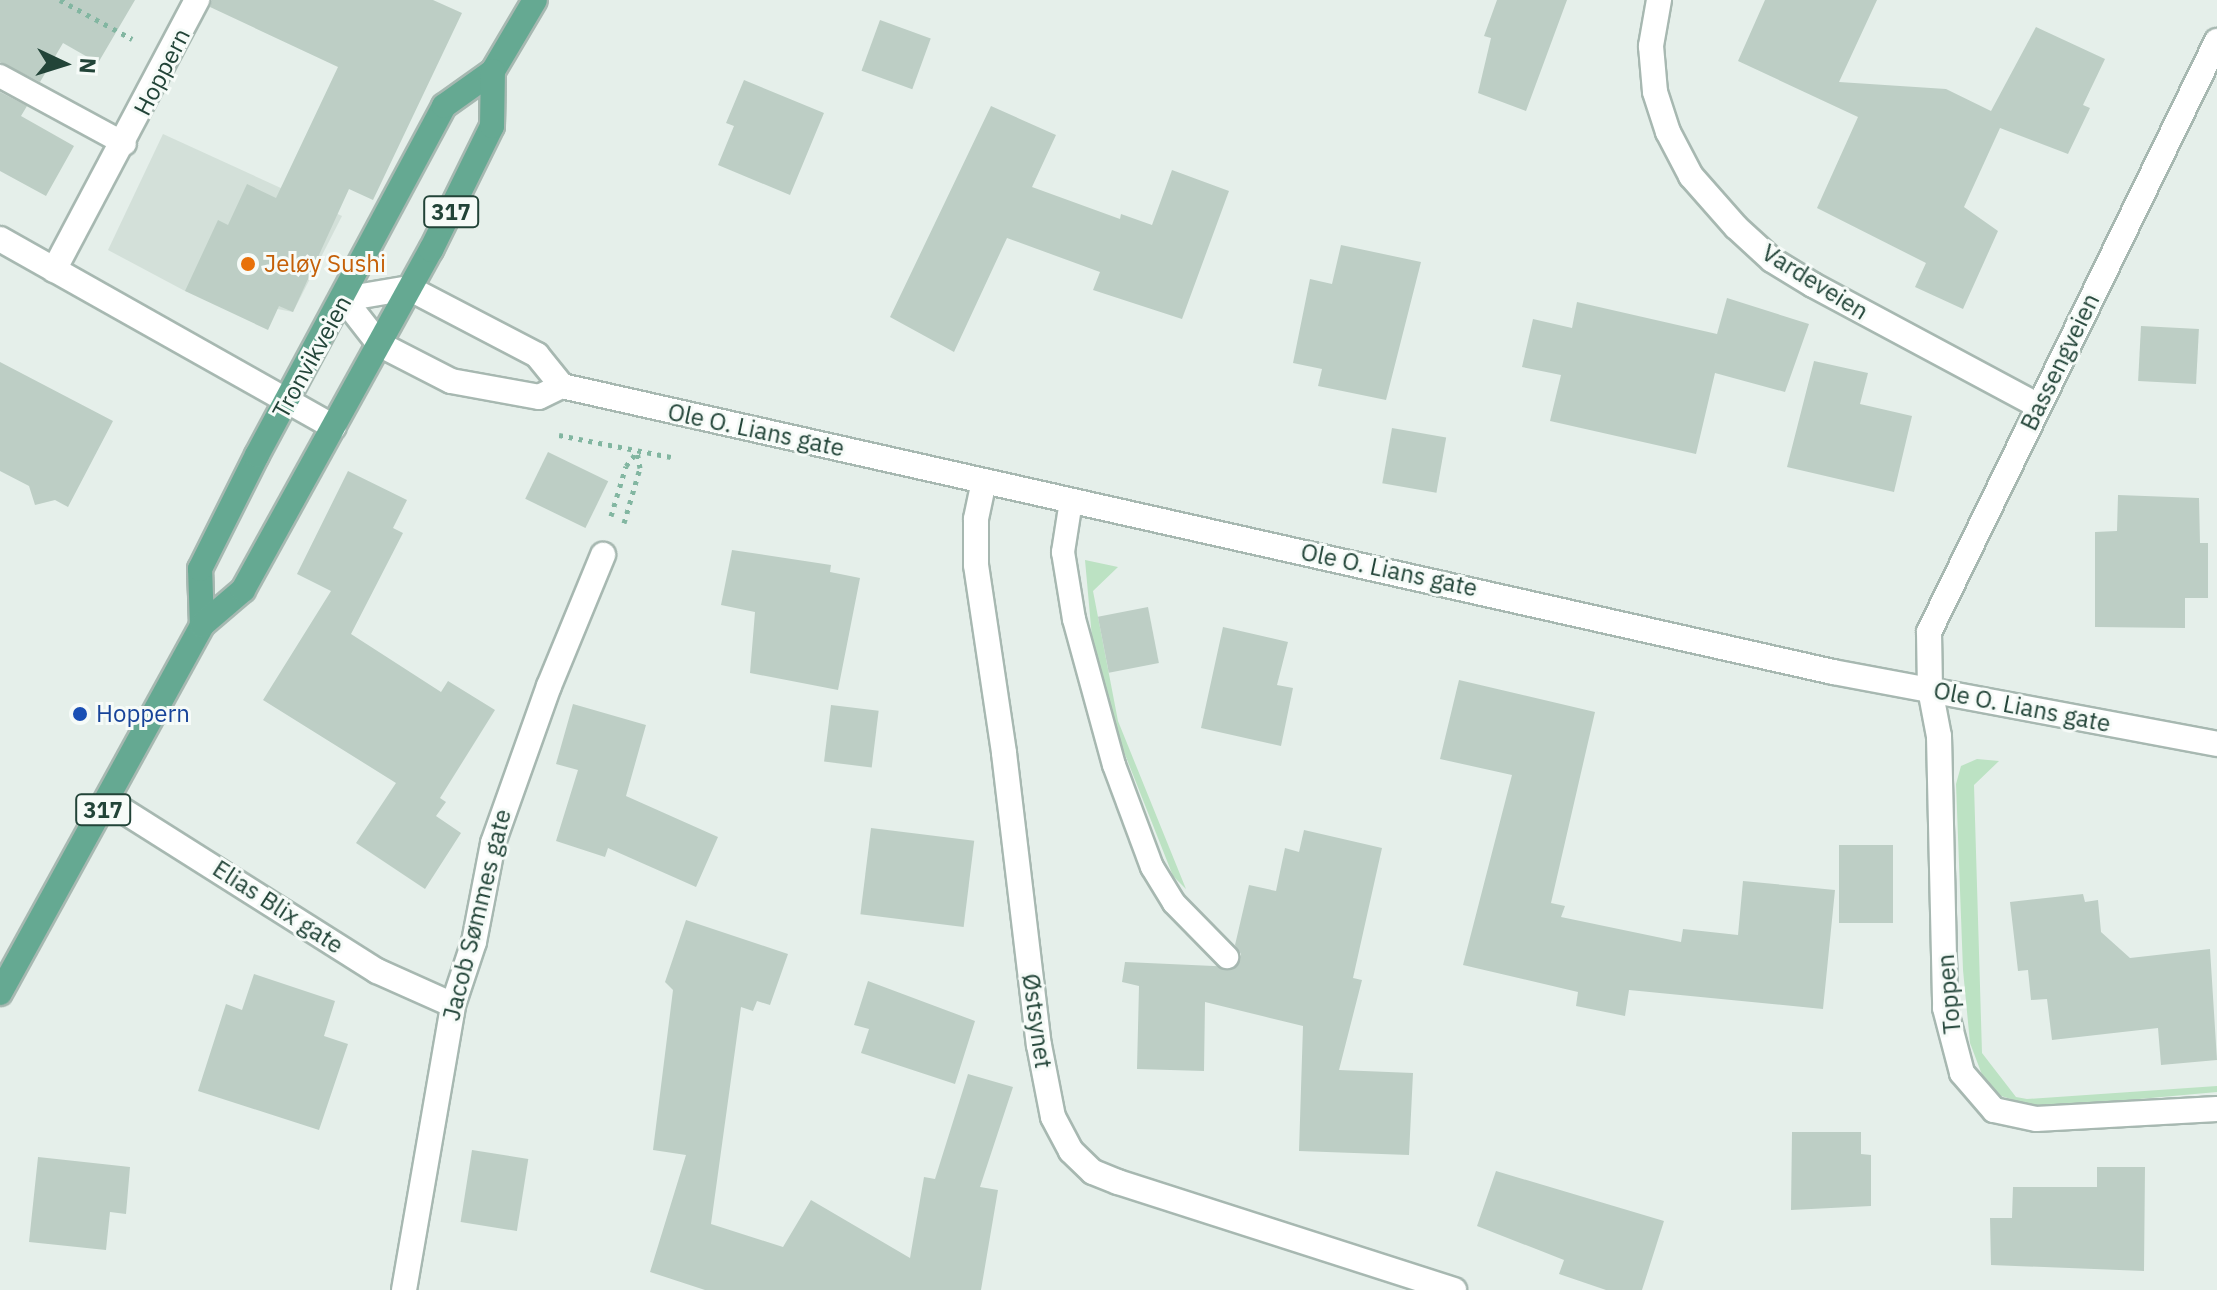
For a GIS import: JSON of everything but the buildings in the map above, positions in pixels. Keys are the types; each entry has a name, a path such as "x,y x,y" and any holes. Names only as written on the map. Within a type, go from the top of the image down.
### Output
{"main road":[{"name":"Tronvikveien","path":"202,625 200,569 285,404 344,299 444,106 493,71 535,0"},
{"name":"Tronvikveien","path":"0,993 202,625 243,590 409,288 492,126 493,71"}],"street":[{"name":"Hoppern","path":"54,270 125,144 197,0"},
{"name":"Vardeveien","path":"1659,0 1651,46 1655,92 1691,176 1728,219 1772,260 1813,285 2037,405"},
{"name":"Bassengveien","path":"1930,689 1929,632 2217,41"},
{"path":"0,239 285,404 334,427"},
{"path":"344,299 409,288 537,355 562,386"},
{"name":"Ole O. Lians gate","path":"344,299 379,344 464,384 539,397 562,386 1833,672 2217,744"},
{"name":"Østsynet","path":"984,481 976,519 976,565 1004,753 1039,1045 1053,1117 1071,1151 1093,1172 1118,1182 1454,1290"},
{"name":"Jacob Sømmes gate","path":"404,1290 453,1005 474,942 504,803 603,555"},
{"name":"Toppen","path":"1930,689 1939,736 1945,1008 1962,1073 1994,1110 2036,1119 2217,1109"},
{"name":"Elias Blix gate","path":"108,801 377,971 453,1005"}],"lane":[{"name":"Hoppern","path":"0,76 125,144"},
{"path":"1071,501 1065,566 1087,675 1114,765 1152,867 1174,903 1227,957"}],"path":[{"path":"60,0 168,59"},
{"path":"603,555 626,466 637,451 635,490"}],"shaded area":[{"path":"163,134 342,216 293,312 185,291 108,250"}],"green space":[{"path":"1085,560 1118,567 1093,591 1118,721 1186,889 1173,876 1109,714 1094,660"},
{"path":"1977,759 1999,761 1974,785 1982,1053 2016,1097 2027,1099 2217,1086 2217,1092 2040,1108 2001,1096 1984,1080 1970,1043 1963,970 1956,784 1961,766"}],"place":[{"name":"Jeløy Sushi","path":"248,264"},
{"name":"Hoppern","path":"80,714"}]}
